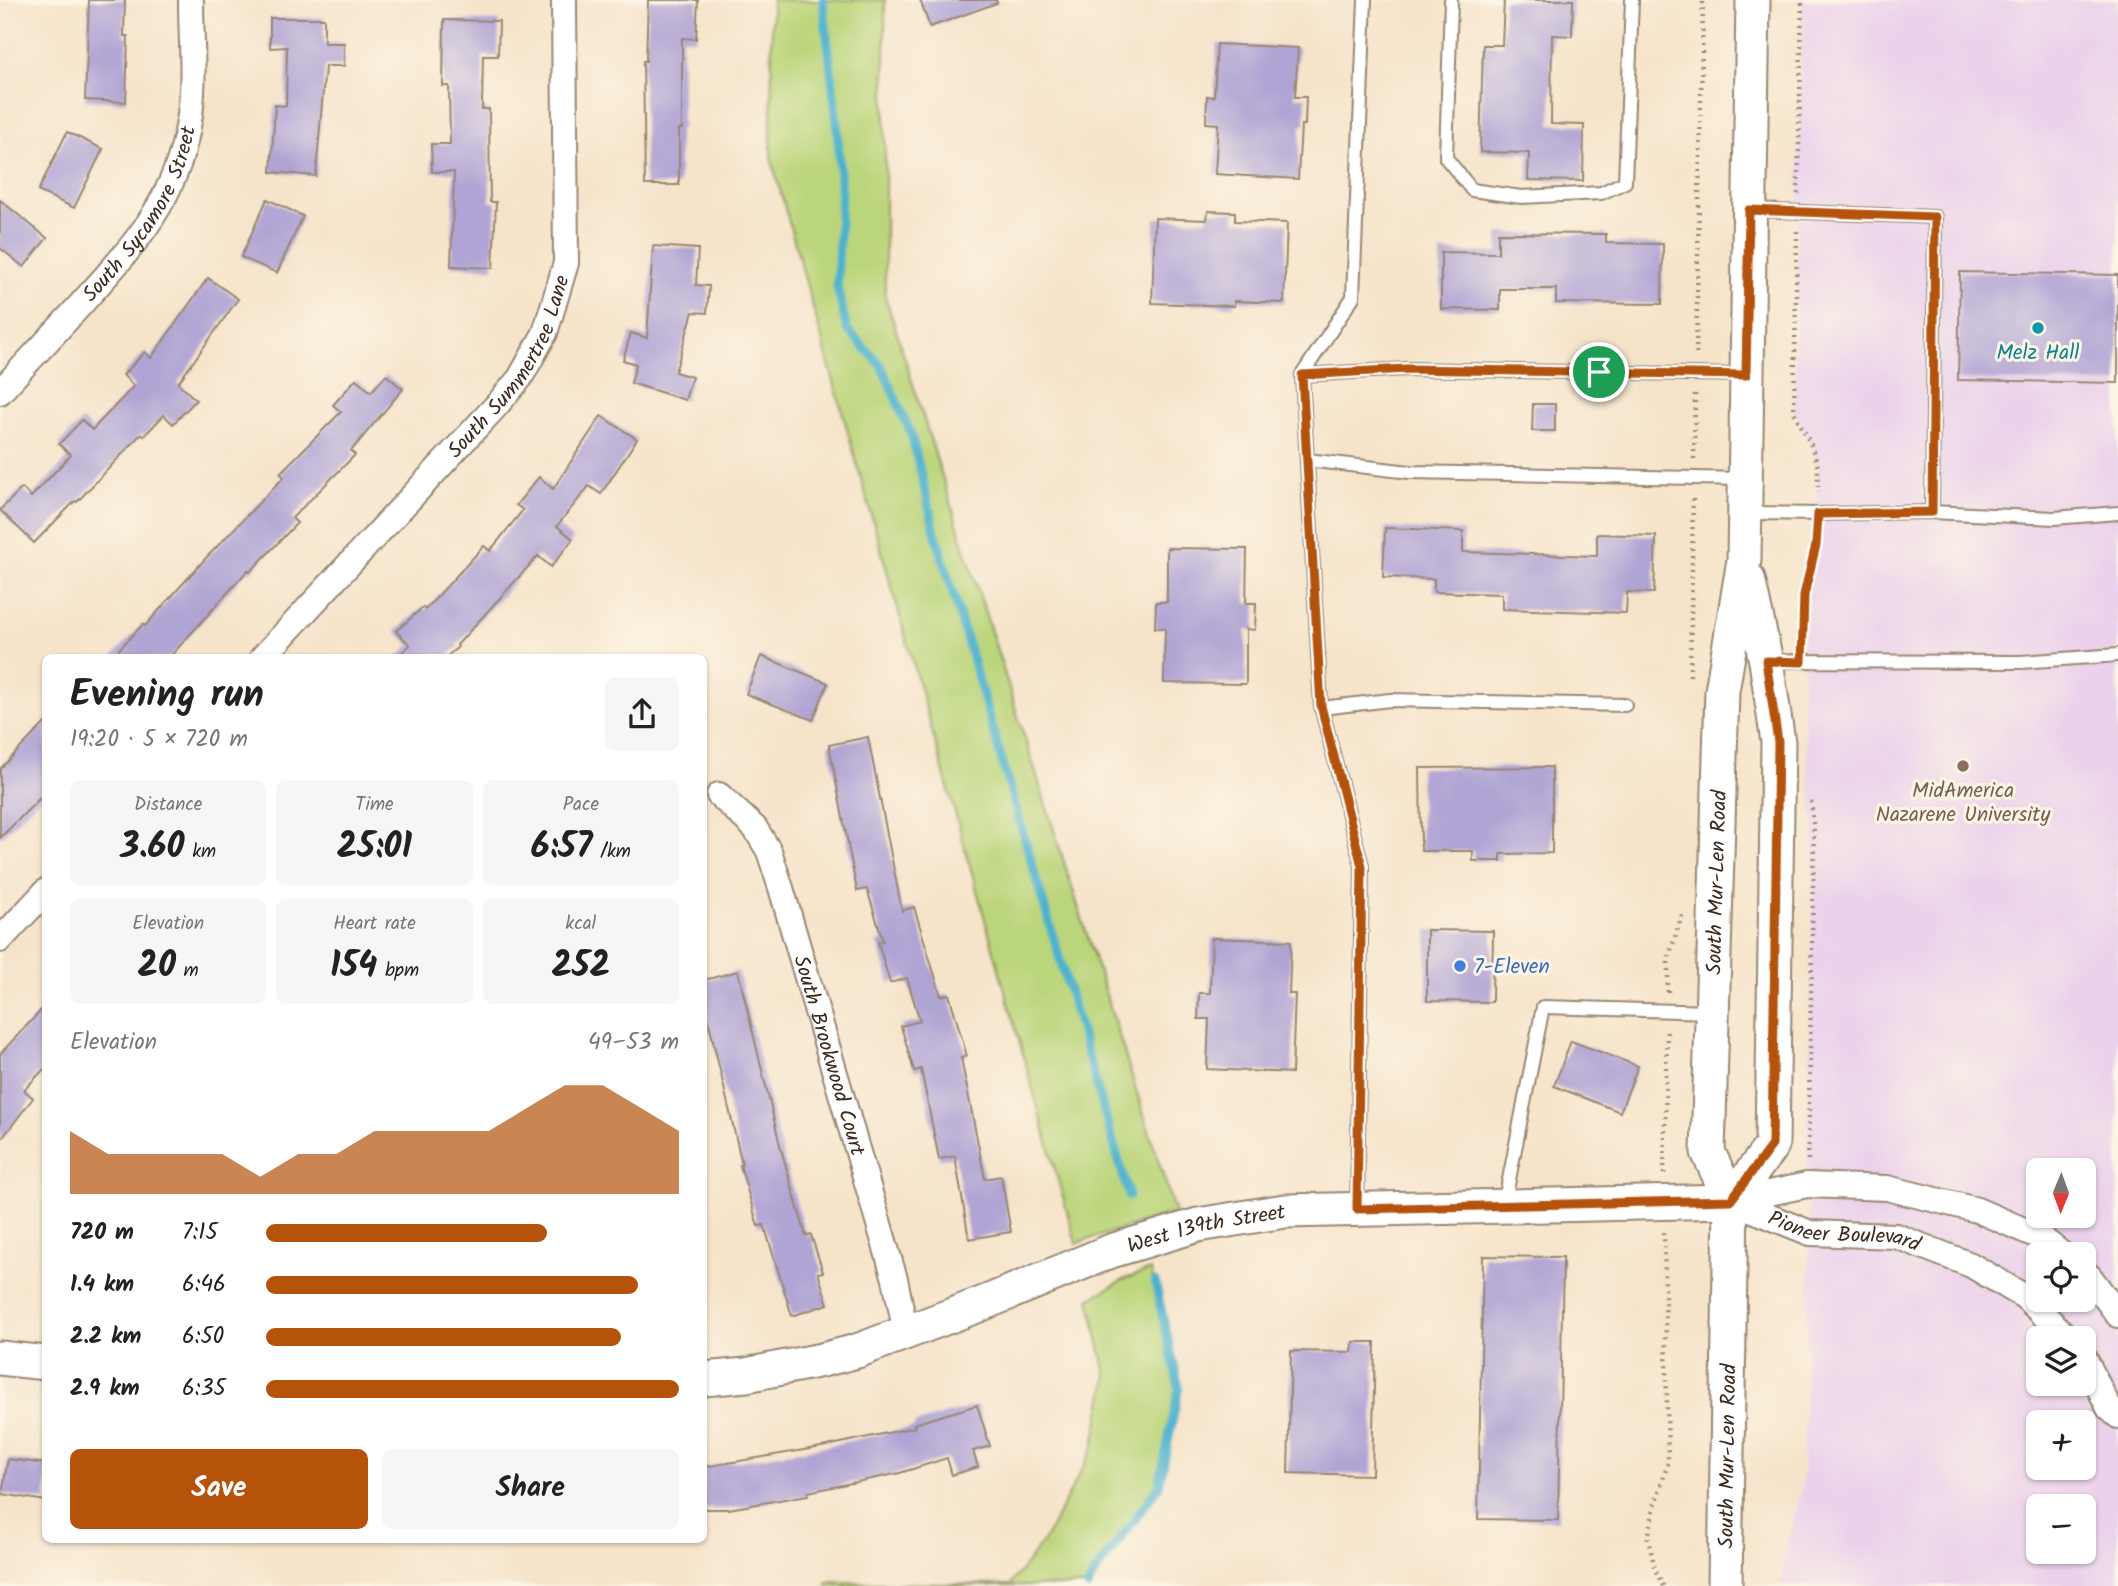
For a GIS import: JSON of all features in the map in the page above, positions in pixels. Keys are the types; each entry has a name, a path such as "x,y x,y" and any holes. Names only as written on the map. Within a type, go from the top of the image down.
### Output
{"main road":[{"name":"South Mur-Len Road","path":"1725,1586 1731,1200 1708,1152 1722,691 1744,560 1753,0"},
{"name":"South Mur-Len Road","path":"1731,1200 1772,1145 1778,742 1766,661 1744,560"},
{"name":"West 139th Street","path":"707,1379 746,1375 857,1351 1111,1251 1198,1225 1285,1211 1731,1200"},
{"path":"0,1358 42,1363"}],"street":[{"name":"South Sycamore Street","path":"0,392 132,248 157,212 175,176 188,127 191,92 191,0"},
{"name":"South Summertree Lane","path":"266,654 496,407 520,378 545,333 566,263 564,0"},
{"name":"South Brookwood Court","path":"719,795 755,828 769,851 891,1266 906,1333"},
{"path":"0,940 42,895"},
{"name":"Pioneer Boulevard","path":"1731,1200 1807,1185 1887,1188 1977,1210 2046,1242"},
{"name":"Pioneer Boulevard","path":"1731,1200 1810,1233 1896,1236 1971,1265 2025,1297 2055,1326"},
{"path":"2096,1285 2118,1315"},
{"path":"2096,1381 2109,1408 2118,1416"}],"lane":[{"path":"1357,1209 1362,866 1322,708 1302,375 1353,297 1365,0"},
{"path":"1451,0 1446,158 1472,190 1521,197 1601,192 1625,182 1632,0"},
{"path":"1749,210 1935,217 1932,512"},
{"path":"1302,375 1406,369 1746,375"},
{"path":"1307,460 1410,472 1745,479"},
{"path":"1745,513 1932,512 2054,518 2118,513"},
{"path":"1766,661 2021,662 2118,655"},
{"path":"1322,708 1390,701 1625,705"},
{"path":"1504,1206 1543,1007 1713,1012"}],"path":[{"path":"1690,683 1703,0"},
{"path":"1802,0 1794,412 1811,445 1818,467 1816,545 1804,595 1802,662"},
{"path":"1807,1185 1814,832 1810,792"},
{"path":"1664,1168 1668,960 1683,913"},
{"path":"1662,1586 1648,1538 1654,1504 1668,1463 1664,1239"}],"shaded area":[{"name":"MidAmerica Nazarene University","path":"1802,0 2118,0 2118,1586 1781,1586 1786,1546 1802,1486 1810,1233 1807,1185 1814,832 1802,700 1804,595 1816,545 1818,467 1811,445 1794,412"}],"green space":[{"path":"772,0 885,0 885,296 1175,1213 1076,1243 771,158"},
{"path":"1151,1270 1179,1389 1159,1486 1088,1586 827,1586 827,1582 1010,1585 1046,1537 1093,1449 1107,1378 1089,1299 1125,1279"}],"building":[{"path":"89,0 125,0 124,36 128,36 126,102 85,100"},
{"path":"648,0 698,0 696,39 682,38 679,185 645,185 643,61 646,61"},
{"path":"920,0 996,0 997,3 930,27"},
{"path":"1504,0 1573,0 1572,36 1552,35 1551,124 1584,125 1583,181 1528,180 1529,153 1480,152 1483,45 1502,45"},
{"path":"270,18 324,18 324,43 344,43 344,66 325,66 316,176 271,172 275,105 286,106 287,47 270,48"},
{"path":"444,20 499,21 498,56 483,56 482,109 489,109 490,202 496,202 493,268 451,266 454,172 432,172 431,144 450,144 449,86 443,86"},
{"path":"1217,44 1298,48 1295,97 1306,97 1305,125 1301,125 1298,179 1215,174 1218,124 1206,123 1207,96 1214,97"},
{"path":"67,132 103,149 74,208 38,191"},
{"path":"267,199 303,216 277,273 241,257"},
{"path":"0,200 47,238 24,267 0,248"},
{"path":"1208,211 1235,212 1235,221 1287,223 1284,303 1234,301 1234,306 1152,303 1155,218 1207,220"},
{"path":"1498,233 1606,234 1606,243 1663,244 1662,304 1556,303 1556,289 1500,289 1500,310 1441,309 1441,252 1498,253"},
{"path":"653,246 698,249 696,285 709,286 707,313 693,312 675,372 692,377 685,400 631,383 636,364 623,360 631,333 647,338"},
{"name":"Melz Hall","path":"1960,272 2118,275 2118,383 1958,380"},
{"path":"208,278 238,299 178,383 196,400 173,424 164,415 144,436 141,434 34,543 0,510 22,488 31,497 71,455 59,444 82,420 92,430 134,386 123,375 145,352 151,358"},
{"path":"386,375 403,389 351,451 355,455 292,518 297,523 250,572 248,570 173,654 115,654 143,624 145,626 284,477 280,473 341,412 333,405 356,379 371,392"},
{"path":"1533,404 1555,404 1555,431 1532,431"},
{"path":"601,416 637,439 601,494 589,486 557,526 573,539 551,567 538,556 450,654 400,654 410,645 396,631 423,607 425,610 484,546 490,551 523,510 516,505 539,477 553,489"},
{"path":"1385,528 1463,531 1463,552 1597,556 1597,534 1656,536 1654,593 1627,592 1626,613 1502,609 1502,594 1434,592 1434,579 1383,577"},
{"path":"1167,548 1247,549 1246,603 1256,603 1255,630 1246,629 1246,684 1164,683 1165,628 1155,628 1156,602 1167,602"},
{"path":"761,656 828,683 813,720 746,694"},
{"path":"42,726 42,796 0,838 0,769"},
{"path":"868,737 902,911 914,907 941,996 949,994 967,1056 961,1058 985,1179 1001,1176 1011,1232 969,1239 955,1156 939,1159 921,1069 914,1071 901,1026 920,1021 907,978 890,983 878,942 883,941 867,889 857,891 829,745"},
{"path":"1552,767 1552,853 1501,854 1501,861 1473,861 1473,851 1421,851 1420,768"},
{"name":"7-Eleven","path":"1427,930 1493,931 1492,1002 1427,1001"},
{"path":"1212,938 1291,941 1289,994 1295,994 1292,1073 1207,1069 1209,1019 1198,1019 1199,993 1210,993"},
{"path":"738,971 781,1149 806,1236 811,1235 823,1272 818,1273 828,1304 792,1316 764,1225 758,1226 740,1165 742,1164 707,1015 707,979"},
{"path":"42,1009 42,1071 24,1090 33,1098 0,1141 0,1054"},
{"path":"1571,1041 1638,1066 1620,1112 1554,1086"},
{"path":"1483,1256 1563,1257 1558,1520 1478,1519"},
{"path":"1353,1342 1375,1342 1372,1475 1288,1473 1291,1351 1352,1352"},
{"path":"977,1405 990,1446 973,1451 978,1467 952,1475 947,1458 900,1473 808,1492 808,1495 729,1509 707,1509 707,1466 827,1446 915,1427 914,1424"},
{"path":"8,1459 42,1463 42,1500 2,1494"}],"waterway":[{"path":"823,0 837,122 841,194 837,287 847,329 881,365 911,434 936,535 1129,1196"},
{"path":"1088,1586 1159,1486 1179,1388 1155,1282"}],"place":[{"name":"Melz Hall","path":"2038,328"},
{"name":"MidAmerica Nazarene University","path":"1963,766"},
{"name":"7-Eleven","path":"1460,966"}],"route":[{"path":"1749,210 1935,217 1932,512 1818,514 1816,545 1804,595 1802,662 1766,661 1778,742 1772,1145 1731,1200 1357,1209 1362,866 1321,706 1302,375 1406,369 1599,372 1746,375 1749,210"}]}
